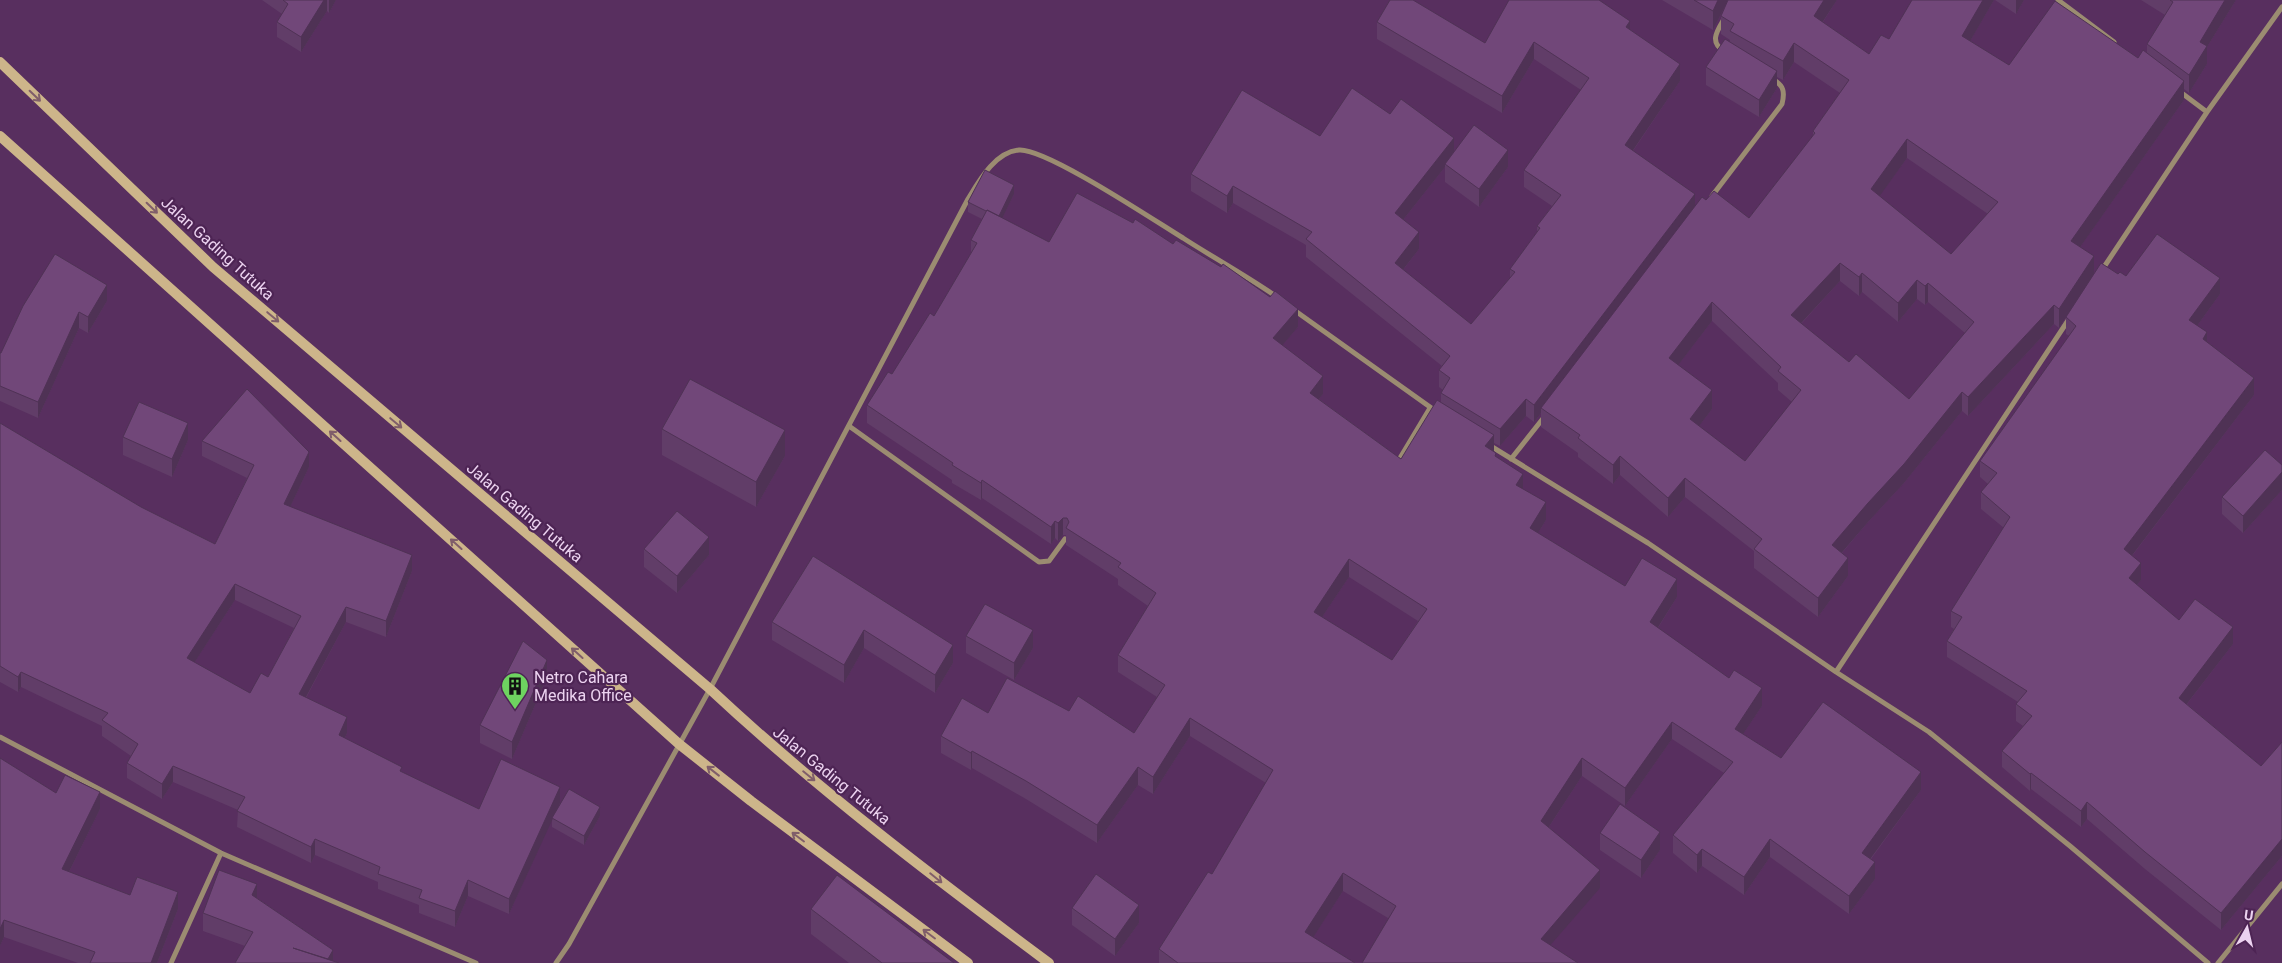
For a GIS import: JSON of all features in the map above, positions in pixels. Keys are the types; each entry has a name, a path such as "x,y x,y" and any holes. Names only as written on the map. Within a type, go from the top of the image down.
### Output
{"main road":[{"name":"Jalan Gading Tutuka","path":"0,62 213,267 710,689 771,746 962,898 1049,963"},
{"path":"0,136 679,744 751,801 968,963"}],"street":[{"path":"2058,0 2120,47"},
{"path":"2098,276 2206,112 2282,6"},
{"path":"1729,10 1715,35 1715,42 1718,48 1734,57"},
{"path":"1710,199 1782,104 1784,93 1780,83 1764,74"},
{"path":"2175,88 2206,112"},
{"path":"556,963 574,935 710,689 983,174 994,163 1017,150 1027,150 1038,154 1090,181 1282,301"},
{"path":"1290,307 1430,408 1447,418"},
{"path":"1836,672 2070,317"},
{"path":"1396,464 1430,408"},
{"path":"1512,459 1548,412"},
{"path":"849,426 1039,562 1049,561 1065,539"},
{"path":"1487,444 1648,543 1836,672 1929,732 2070,846 2208,963"},
{"path":"0,737 221,853 476,963"},
{"path":"171,963 221,853"},
{"path":"2218,963 2282,884"}],"building":[{"path":"283,0 324,0 301,37 277,22 288,4"},
{"path":"1390,0 1413,0 1485,43 1509,0 1599,0 1630,21 1626,27 1680,64 1625,145 1695,194 1534,405 1526,399 1500,429 1441,393 1450,378 1439,370 1450,356 1306,239 1312,232 1233,186 1227,196 1191,174 1242,90 1320,136 1352,88 1390,114 1401,99 1454,138 1395,213 1419,232 1395,263 1471,324 1515,272 1510,269 1540,228 1537,226 1561,195 1524,170 1589,78 1534,42 1502,96 1377,22"},
{"path":"1694,0 1718,0 1713,11"},
{"path":"1728,0 1824,0 1814,16 1869,54 1881,35 1889,39 1912,0 1983,0 1962,36 2009,65 2055,1 2138,58 2143,50 2184,81 2071,241 2094,256 2059,309 2054,305 1968,397 1962,392 1904,464 1832,545 1848,558 1818,598 1754,549 1762,539 1685,478 1668,498 1620,456 1613,465 1578,438 1580,435 1541,408 1702,197 1706,200 1714,191 1749,218 1815,133 1813,131 1849,80 1794,43 1783,61 1730,31 1734,24 1721,16","holes":["1907,139 1998,202 1951,254 1871,189","1840,263 1859,277 1862,273 1898,303 1917,280 1925,286 1928,283 1974,322 1909,399 1856,354 1849,362 1791,315","1712,302 1781,367 1778,371 1801,390 1745,461 1690,419 1712,390 1669,358"]},
{"path":"2170,0 2225,0 2200,42 2207,46 2189,75 2147,44 2173,2"},
{"path":"1725,39 1777,71 1759,100 1706,67"},
{"path":"1474,125 1508,150 1479,189 1445,164"},
{"path":"985,170 1014,185 999,216 968,202"},
{"path":"1077,193 1133,223 1135,219 1173,244 1176,240 1221,267 1223,264 1270,297 1275,291 1298,309 1273,338 1323,376 1310,393 1401,459 1437,400 1494,435 1485,446 1496,453 1495,456 1523,474 1516,485 1546,502 1530,528 1625,586 1642,558 1677,579 1650,622 1729,678 1734,670 1762,688 1735,729 1781,758 1823,702 1921,772 1862,853 1875,862 1849,896 1770,839 1744,877 1702,849 1697,855 1673,835 1733,762 1672,722 1625,788 1582,758 1541,821 1600,870 1541,939 1578,963 1362,963 1396,906 1343,873 1305,932 1355,963 1178,963 1159,949 1208,872 1212,874 1273,770 1190,718 1153,777 1138,767 1097,825 1026,781 941,736 962,698 988,713 1007,678 1069,711 1078,696 1134,733 1165,685 1118,655 1156,593 1118,567 1121,563 1066,528 1069,522 1067,518 1063,518 1058,523 1055,521 1051,527 982,480 981,483 952,465 953,463 867,405 888,372 892,374 930,313 934,316 977,243 971,240 987,210 1049,242","holes":["1349,559 1427,609 1392,660 1314,612"]},
{"path":"2157,234 2220,278 2189,320 2207,332 2203,339 2254,378 2124,549 2141,563 2129,578 2179,620 2195,599 2233,627 2179,698 2261,766 2282,742 2282,839 2221,913 2145,852 2087,802 2081,811 2002,751 2032,716 2016,704 2027,691 1947,641 1962,617 1951,611 2010,517 1981,492 1997,473 1980,461 2076,326 2066,317 2101,263 2118,274 2120,272 2126,276"},
{"path":"55,254 107,285 88,317 79,312 38,402 0,386 0,353 23,306"},
{"path":"690,379 785,430 756,482 662,429"},
{"path":"247,389 309,452 284,504 412,555 386,621 346,607 299,694 347,717 339,735 402,767 400,771 479,809 501,759 560,787 509,899 468,880 455,911 419,898 422,890 378,874 380,867 315,839 311,847 237,811 245,797 173,766 162,784 127,763 138,744 102,720 108,713 21,672 18,677 0,666 0,423 141,507 215,544 254,465 202,441","holes":["235,584 301,616 268,677 261,673 250,693 187,658"]},
{"path":"139,402 188,423 172,459 123,437"},
{"path":"2265,450 2282,465 2282,472 2243,516 2222,497"},
{"path":"677,511 709,537 677,576 644,549"},
{"path":"813,556 953,645 935,675 864,630 844,665 772,622"},
{"path":"985,604 1033,630 1014,663 966,636"},
{"name":"Netro Cahara Medika Office","path":"523,641 547,660 512,742 480,725"},
{"path":"0,758 56,793 65,775 100,792 62,869 130,895 137,877 178,892 151,963 90,963 95,952 4,920 0,929"},
{"path":"569,789 600,807 584,836 552,818"},
{"path":"1620,804 1660,832 1641,860 1600,833"},
{"path":"219,870 257,884 252,895 333,950 328,959 293,948 339,963 235,963 253,932 203,913"},
{"path":"1096,874 1139,905 1115,939 1072,908"},
{"path":"837,875 954,963 882,963 811,909"}],"place":[{"name":"Netro Cahara Medika Office","path":"515,710"}]}
